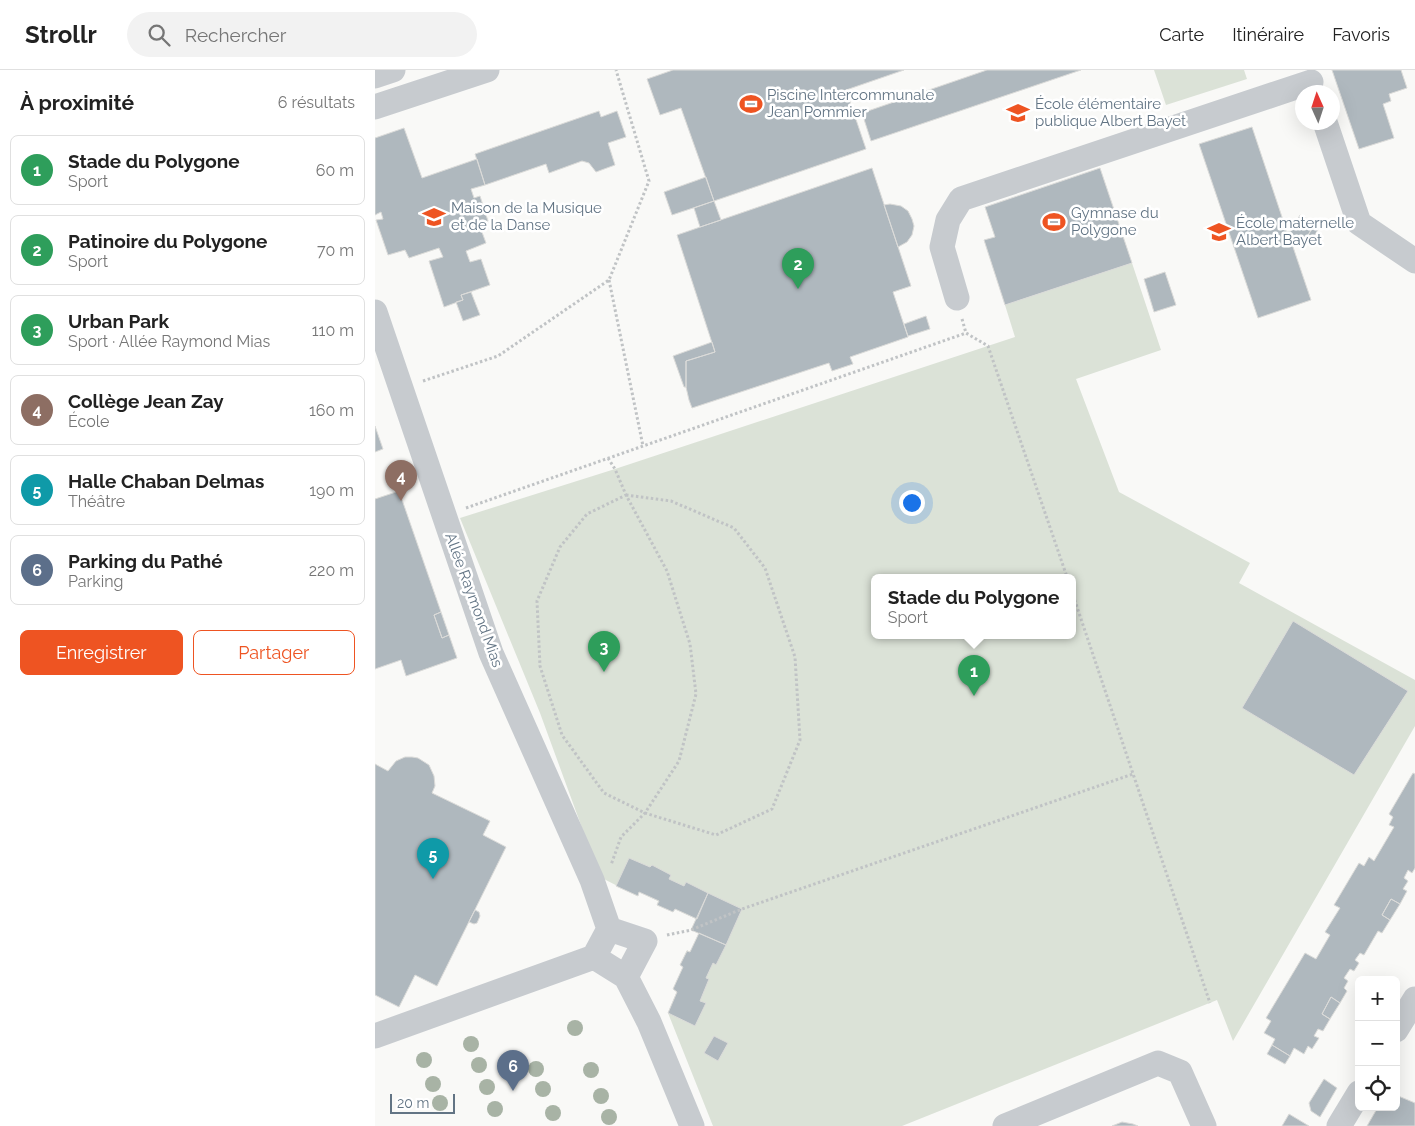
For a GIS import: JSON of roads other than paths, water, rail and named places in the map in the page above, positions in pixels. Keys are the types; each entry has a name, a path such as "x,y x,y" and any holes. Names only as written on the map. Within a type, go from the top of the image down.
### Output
{"street":[{"path":"375,76 393,70"},
{"path":"375,106 487,70"},
{"path":"957,298 942,247 948,220 961,199 1311,81"},
{"path":"1328,130 1359,223 1415,261"},
{"name":"Allée Raymond Mias","path":"375,312 491,654 600,876 609,929"},
{"path":"375,1036 594,957 609,929 645,941 626,977"},
{"path":"594,957 626,977 649,1022 692,1126"},
{"path":"1400,1023 1415,999"},
{"path":"1005,1126 1158,1063 1180,1072 1204,1126"},
{"path":"1339,1126 1355,1100"}],"place":[{"name":"Piscine Intercommunale Jean Pommier","path":"751,104"},
{"name":"École élémentaire publique Albert Bayet","path":"1018,113"},
{"name":"Maison de la Musique et de la Danse","path":"434,217"},
{"name":"Gymnase du Polygone","path":"1054,222"},
{"name":"École maternelle Albert Bayet","path":"1219,232"},
{"name":"Patinoire du Polygone","path":"798,289"},
{"name":"Collège Jean Zay","path":"401,501"},
{"name":"Urban Park","path":"604,672"},
{"name":"Stade du Polygone","path":"974,696"},
{"name":"Halle Chaban Delmas","path":"433,879"},
{"name":"Parking du Pathé","path":"513,1091"}]}
